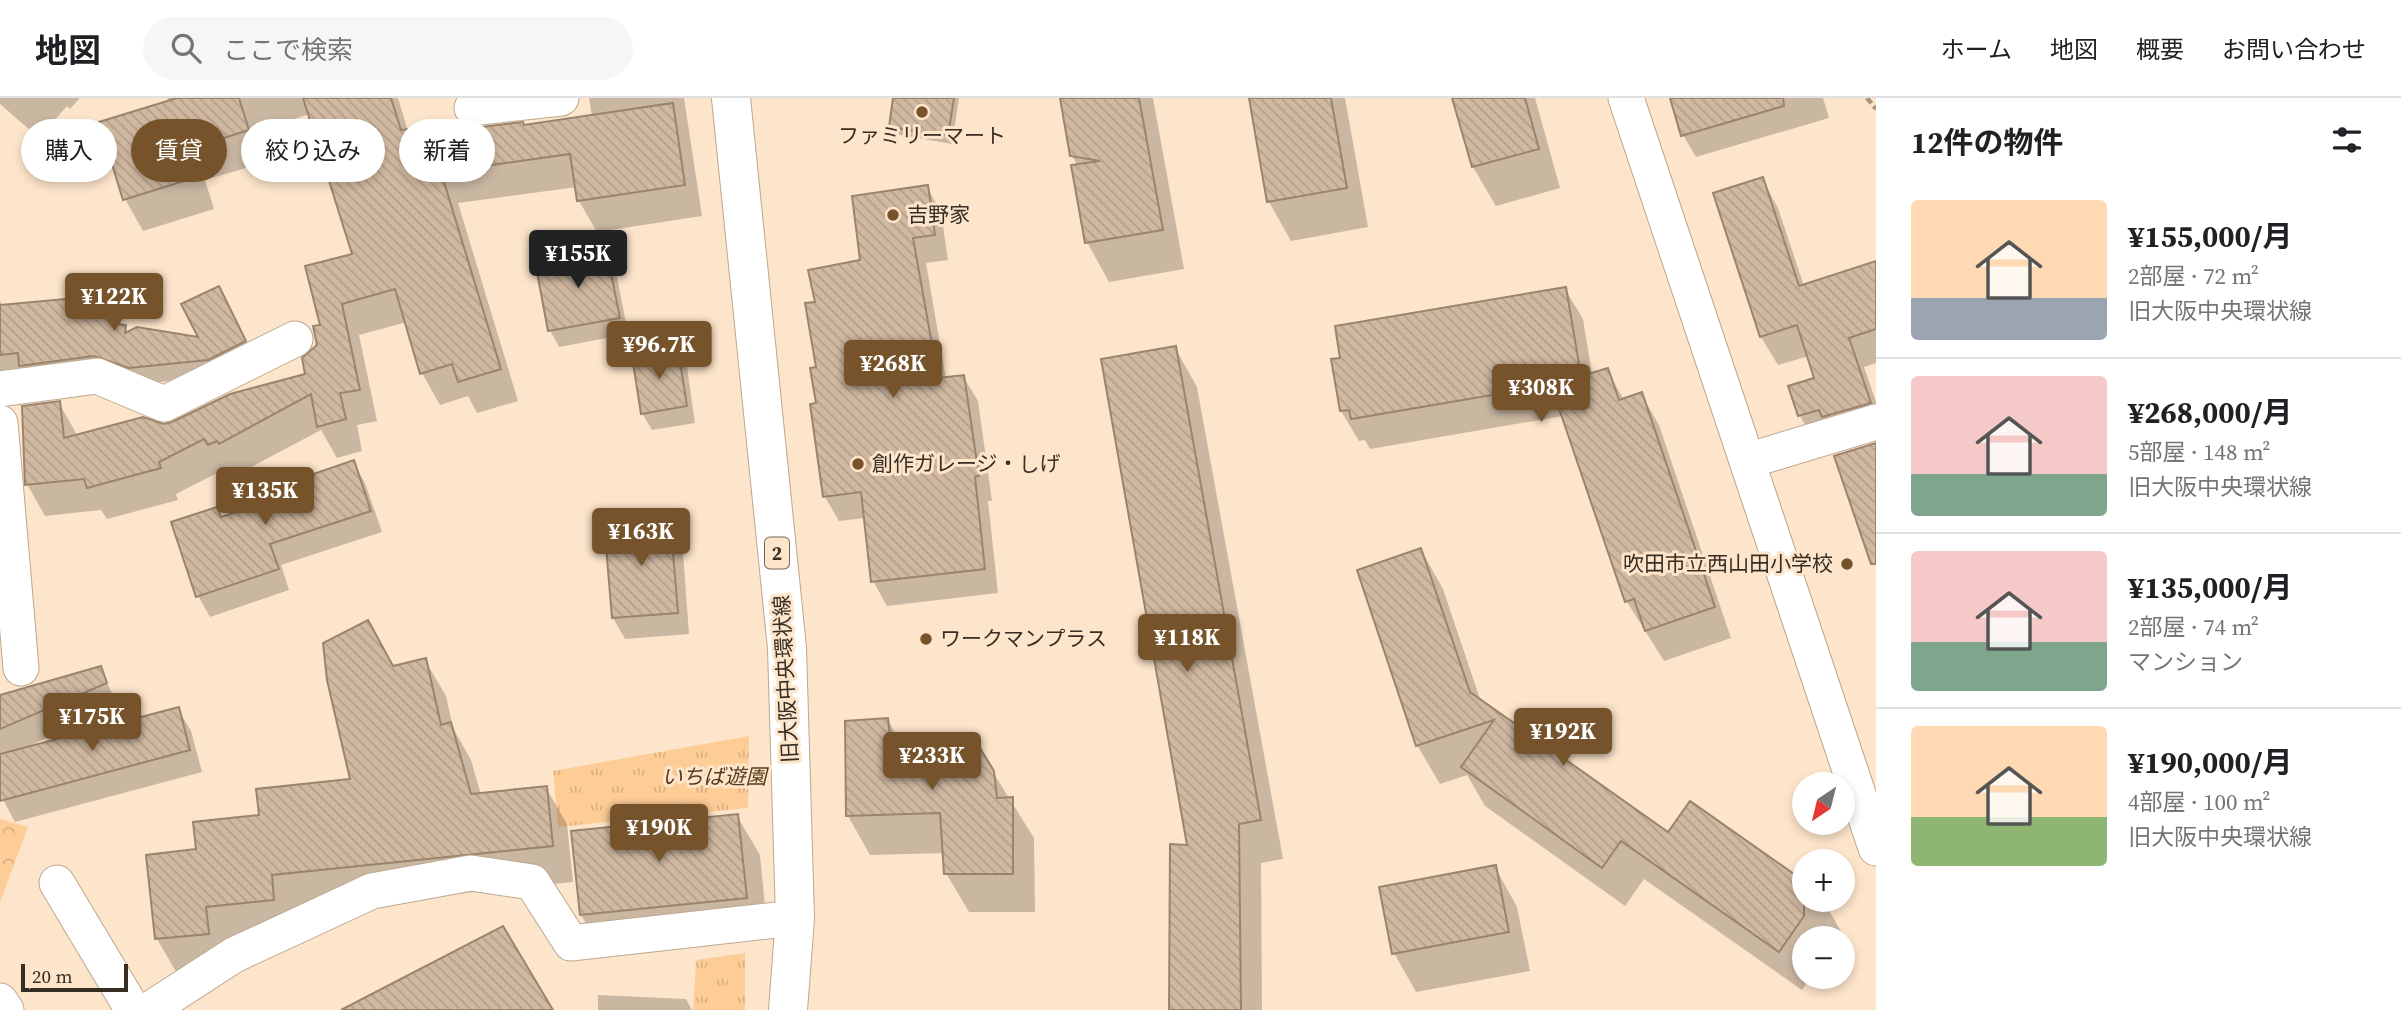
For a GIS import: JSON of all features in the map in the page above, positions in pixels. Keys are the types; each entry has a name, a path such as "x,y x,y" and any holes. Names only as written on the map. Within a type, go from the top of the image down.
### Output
{"main road":[{"name":"旧大阪中央環状線","path":"731,98 787,648 795,918 788,1010"}],"street":[{"path":"472,108 561,98"},
{"path":"1626,98 1873,832"},
{"path":"0,389 97,376 164,404 295,339"},
{"path":"1747,461 1876,422"},
{"path":"0,423 21,668"},
{"path":"149,1010 234,955 372,891 471,873 532,882 571,943 795,918"},
{"path":"57,883 133,1010"},
{"path":"0,1001 6,1010"}],"path":[{"path":"1867,98 1876,109"}],"green space":[{"name":"いちば遊園","path":"749,736 748,808 558,827 553,771"},
{"path":"0,819 28,827 0,902"},
{"path":"745,953 745,1010 693,1010 696,960"}],"building":[{"path":"177,98 239,98 246,119 241,119 241,133 227,137 227,119 131,119 131,182 181,182 123,200 117,180 117,119 109,119"},
{"path":"303,98 391,98 399,124 399,182 444,182 501,369 458,382 452,364 420,374 395,289 342,304 360,390 340,393 346,419 317,427 311,394 219,444 217,441 208,445 204,439 159,462 161,468 87,488 84,479 25,485 22,406 60,401 64,438 143,417 164,424 172,422 230,394 305,374 302,358 317,345 313,326 320,325 305,266 352,254 329,182 385,182 385,119 310,119"},
{"name":"ファミリーマート","path":"893,98 954,98 948,136 889,127"},
{"path":"1060,98 1139,98 1163,230 1085,243 1071,165 1100,161 1070,156"},
{"path":"1249,98 1331,98 1347,188 1267,202"},
{"path":"1452,98 1525,98 1539,149 1472,167"},
{"path":"1670,98 1783,98 1784,106 1681,136"},
{"path":"673,103 685,185 577,201 570,154 495,164 495,125 523,122 524,125"},
{"path":"1763,177 1799,286 1876,261 1876,329 1849,338 1871,403 1822,417 1819,410 1798,416 1788,386 1814,378 1797,325 1760,337 1713,193"},
{"path":"928,185 935,235 913,238 938,378 964,375 979,476 975,477 985,569 871,582 861,492 823,497 810,404 816,403 810,368 816,367 805,303 815,302 808,270 860,260 852,196"},
{"path":"606,248 620,318 548,331 537,272 550,270 548,258"},
{"path":"219,286 246,341 208,360 129,368 94,356 19,366 18,353 0,355 0,305 109,295 112,323 126,325 125,333 137,327 198,337 181,304"},
{"path":"1566,287 1581,376 1608,368 1619,400 1642,392 1715,607 1645,631 1634,599 1625,602 1551,385 1351,419 1349,410 1340,411 1331,359 1340,358 1335,326"},
{"path":"1176,346 1261,820 1239,824 1241,1010 1169,1010 1170,844 1187,845 1101,359"},
{"path":"678,349 687,406 641,414 632,356"},
{"path":"1876,443 1876,564 1871,564 1834,456"},
{"path":"354,460 371,511 270,544 279,569 196,597 171,522 217,507 221,517 273,500 270,489"},
{"path":"670,517 678,613 612,618 604,522"},
{"path":"1421,548 1470,692 1668,832 1690,801 1792,873 1792,912 1804,912 1804,916 1797,926 1792,926 1792,933 1779,952 1621,841 1602,868 1461,767 1494,720 1416,746 1357,570"},
{"path":"368,620 393,666 426,658 441,725 451,722 471,794 547,786 553,846 272,875 274,900 206,907 209,934 155,939 146,855 196,849 193,822 259,815 256,789 350,779 327,680 323,643"},
{"path":"101,666 107,683 0,729 0,695"},
{"path":"179,707 190,750 0,801 0,754"},
{"path":"888,718 890,738 972,735 994,771 997,798 1013,797 1013,874 944,874 940,813 846,816 845,721"},
{"path":"738,814 747,898 580,915 571,831"},
{"path":"1496,865 1509,932 1392,954 1379,887"},
{"path":"503,926 553,1010 341,1010"}],"place":[{"name":"ファミリーマート","path":"922,112"},
{"name":"吉野家","path":"893,215"},
{"name":"創作ガレージ・しげ","path":"858,464"},
{"name":"吹田市立西山田小学校","path":"1847,564"},
{"name":"ワークマンプラス","path":"926,639"}]}
